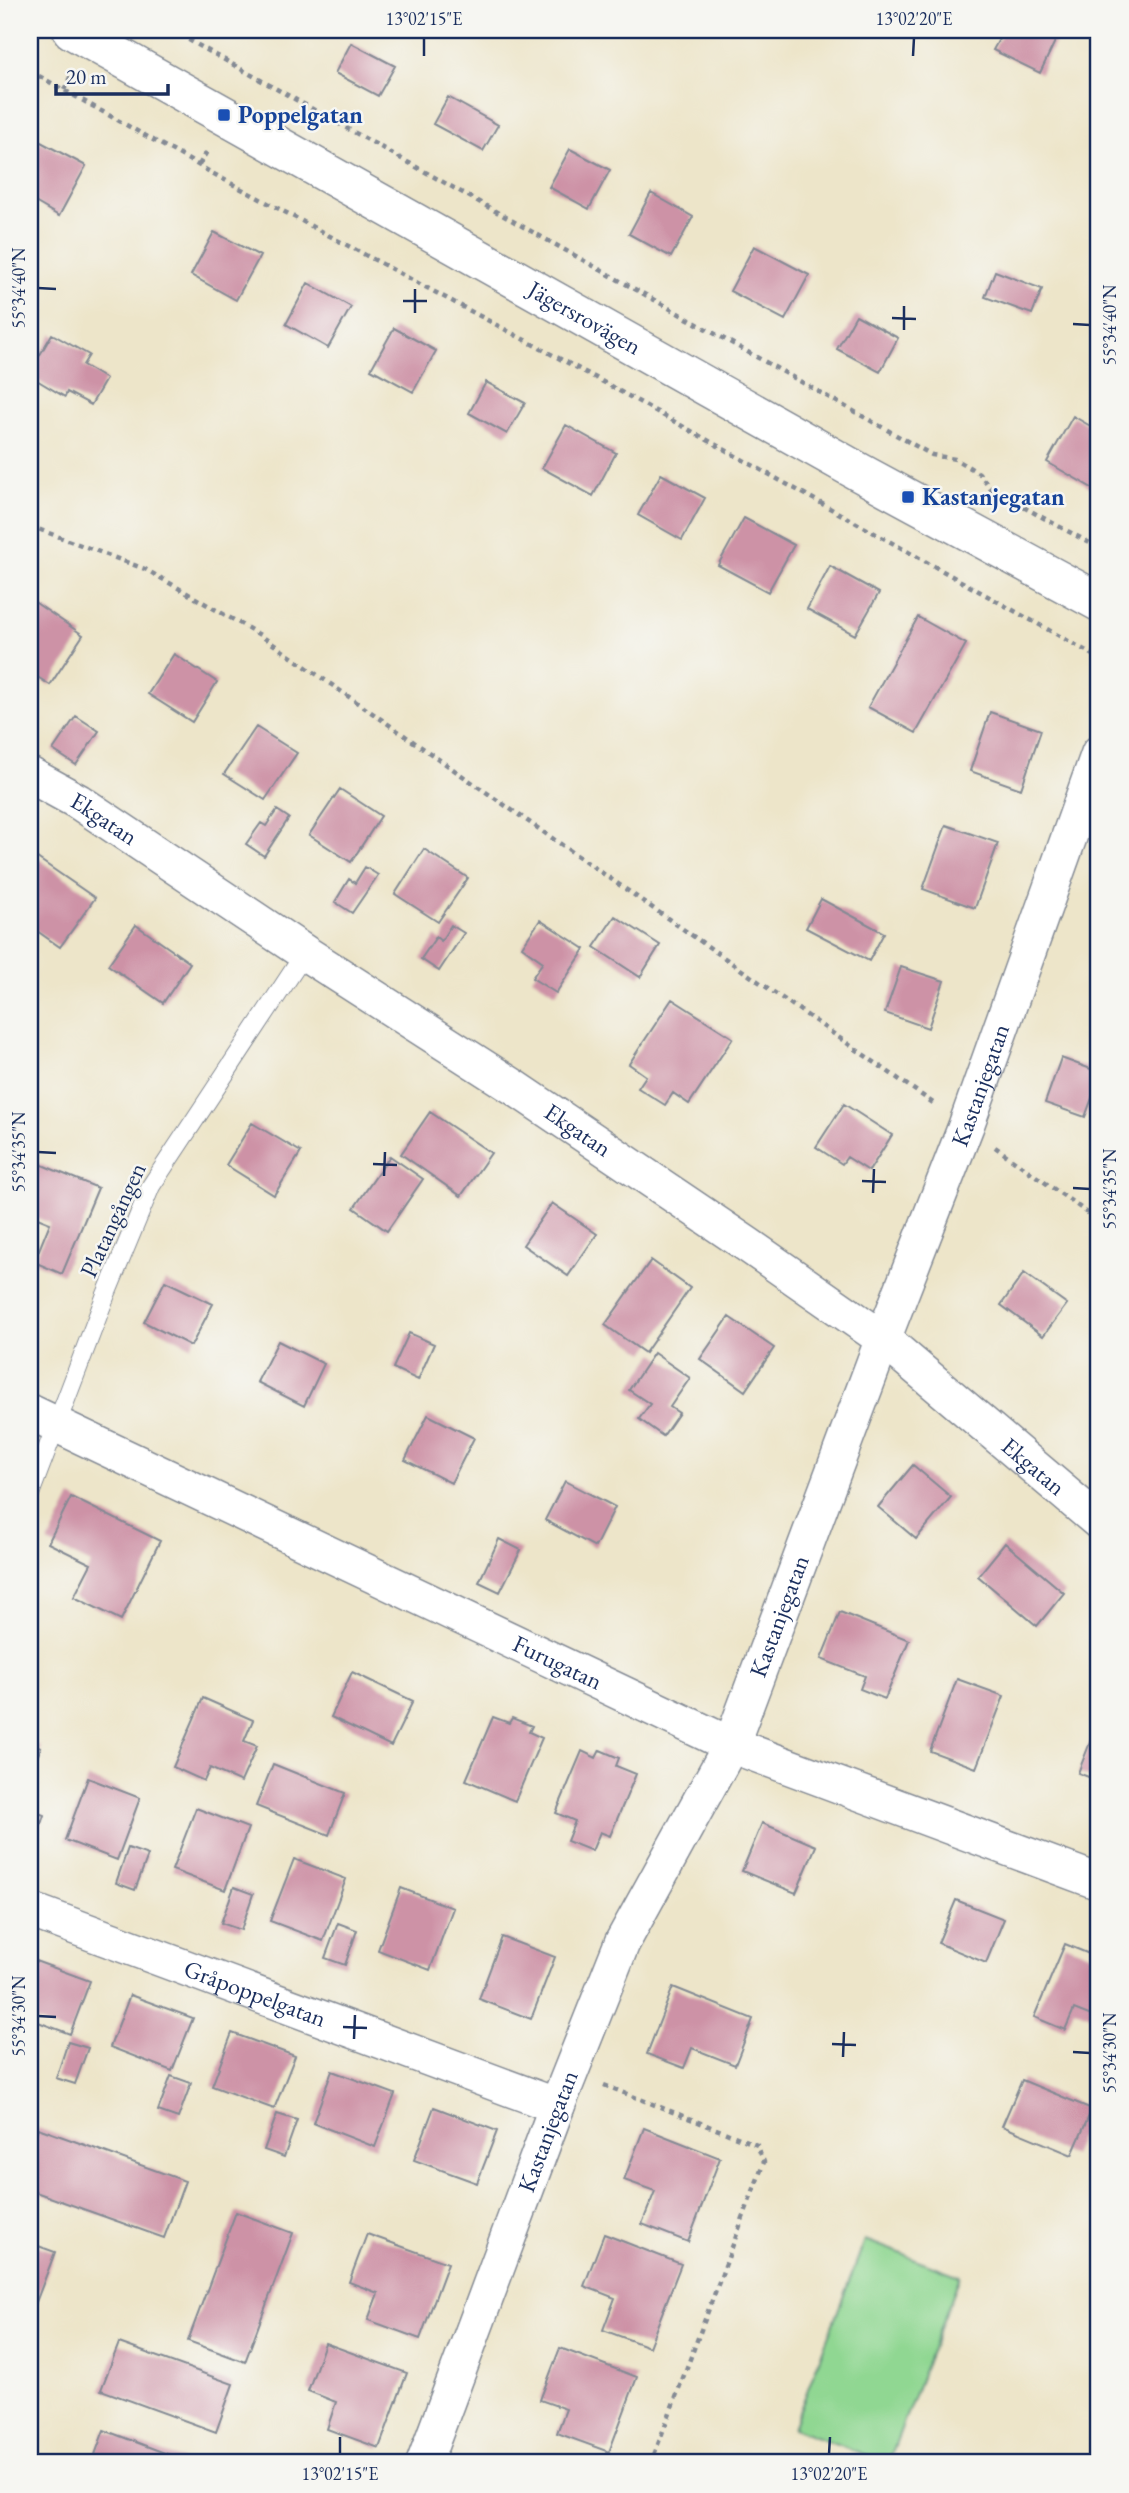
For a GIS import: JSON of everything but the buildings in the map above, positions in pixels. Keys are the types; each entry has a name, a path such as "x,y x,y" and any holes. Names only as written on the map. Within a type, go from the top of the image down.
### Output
{"street":[{"name":"Jägersrovägen","path":"72,30 846,465 1099,602"},
{"name":"Kastanjegatan","path":"424,2463 557,2106 622,1943 731,1745 966,1126 1099,753"},
{"name":"Ekgatan","path":"30,775 79,803 514,1087 883,1339 1099,1522"},
{"name":"Furugatan","path":"43,1418 731,1745 1099,1882"},
{"name":"Gråpoppelgatan","path":"30,1910 557,2106"}],"lane":[{"name":"Platangången","path":"30,1494 43,1418 105,1297 152,1186 305,953"}],"path":[{"path":"172,30 932,455 955,459 979,473 992,490 1099,548"},
{"path":"30,71 199,165 596,377 1099,658"},
{"path":"199,165 209,147"},
{"path":"30,526 145,569 260,635 1099,1221"},
{"path":"571,2072 757,2145 764,2162 650,2463"}],"green space":[{"path":"865,2240 960,2276 888,2463 793,2428"}],"place":[{"name":"Poppelgatan","path":"224,115"},
{"name":"Kastanjegatan","path":"908,497"}]}
